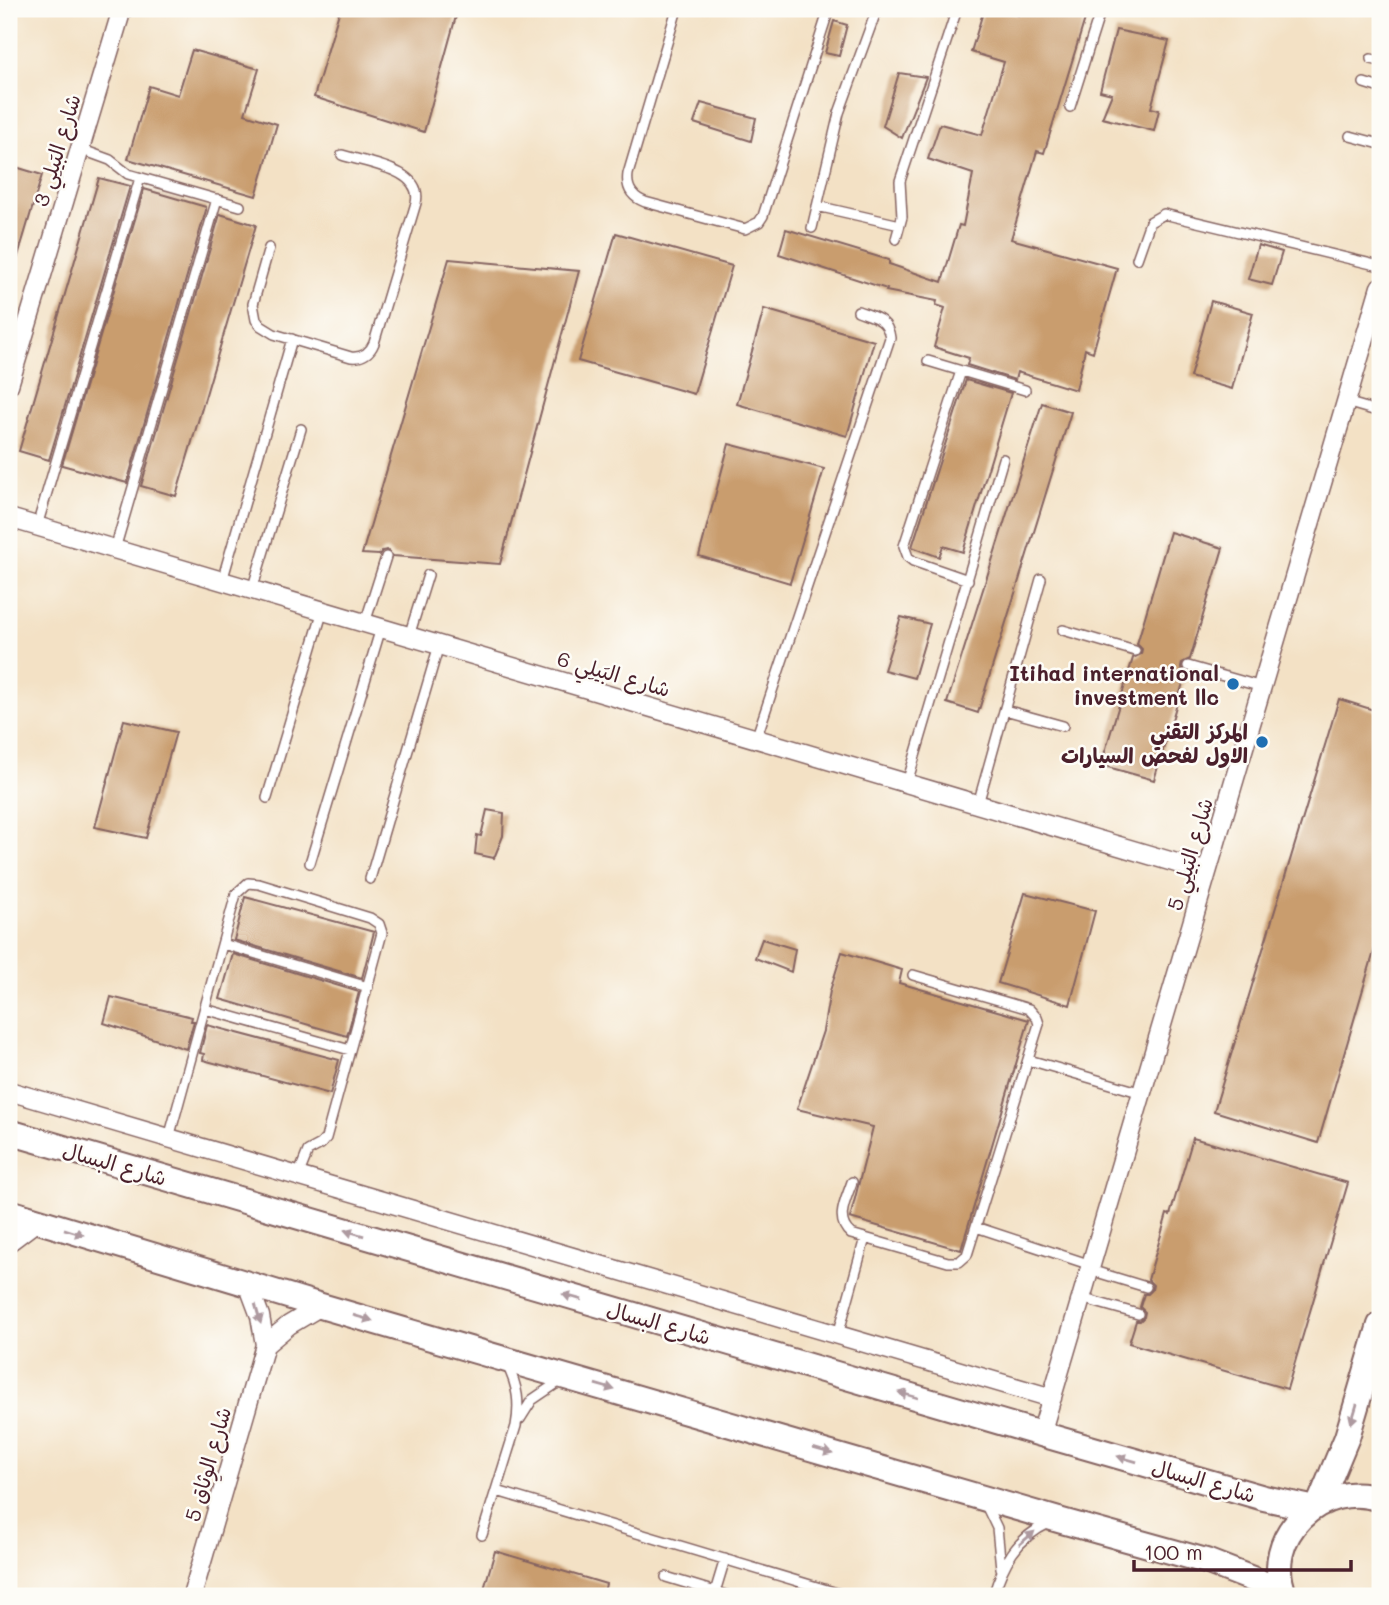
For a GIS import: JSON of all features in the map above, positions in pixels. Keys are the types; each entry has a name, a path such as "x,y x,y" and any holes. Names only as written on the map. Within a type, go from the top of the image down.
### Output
{"street":[{"name":"شارع البَيلِي 3","path":"9,385 122,9"},
{"name":"شارع البَيلِي 5","path":"1041,1434 1380,287"},
{"name":"شارع البَيلِي 6","path":"9,518 1207,872"},
{"path":"9,1091 1052,1398"},
{"name":"شارع البسال","path":"9,1132 1264,1498 1316,1505"},
{"path":"9,1212 321,1306 1206,1561 1284,1594"},
{"path":"9,1242 37,1221"},
{"name":"شارع الوِثاق 5","path":"192,1596 265,1345 260,1316 248,1284"},
{"path":"265,1345 289,1325 321,1306"},
{"path":"1284,1594 1280,1571 1282,1550 1290,1531 1316,1505 1347,1437 1380,1325"},
{"path":"1316,1505 1350,1494 1380,1499"}],"lane":[{"path":"677,9 628,174 628,189 632,195 645,202 745,229 759,222 763,216 829,9"},
{"path":"812,228 839,113 877,9"},
{"path":"896,239 902,209 900,181 957,9"},
{"path":"1070,107 1101,9"},
{"path":"1364,82 1380,88"},
{"path":"1350,136 1380,144"},
{"path":"80,149 110,160 122,171 140,178 240,206"},
{"path":"269,248 254,297 253,312 256,320 267,331 351,357 362,356 372,348 416,203 417,191 407,176 342,155"},
{"path":"37,526 140,178"},
{"path":"115,549 217,200"},
{"path":"817,205 900,225"},
{"path":"1138,259 1150,222 1164,214 1380,266"},
{"path":"757,739 890,338 888,328 882,320 858,311"},
{"path":"222,580 292,339"},
{"path":"928,361 1025,390"},
{"path":"961,371 904,545 908,557 913,561 968,580"},
{"path":"1346,402 1380,412"},
{"path":"253,590 301,429"},
{"path":"907,783 1003,459"},
{"path":"310,863 373,625 386,557"},
{"path":"409,636 428,575"},
{"path":"978,804 1041,579"},
{"path":"267,798 323,610"},
{"path":"1063,630 1135,650"},
{"path":"370,879 439,645"},
{"path":"1188,666 1262,687"},
{"path":"1005,710 1063,726"},
{"path":"169,1138 236,894 243,886 258,884 375,920 382,933 326,1138 308,1151 299,1176"},
{"path":"223,944 368,987"},
{"path":"852,1182 841,1218 846,1230 953,1263 967,1255 1039,1024 1029,1009 913,975"},
{"path":"205,1009 350,1050"},
{"path":"1029,1060 1142,1093"},
{"path":"976,1227 1146,1286"},
{"path":"838,1335 865,1238"},
{"path":"1081,1298 1138,1314"},
{"path":"482,1535 516,1426 519,1408 516,1388 502,1358"},
{"path":"516,1426 532,1400 550,1386 571,1378"},
{"path":"496,1490 847,1596"},
{"path":"979,1496 997,1528 1001,1568 993,1596"},
{"path":"1001,1568 1027,1536 1048,1524 1062,1521"},
{"path":"715,1592 725,1559"},
{"path":"666,1577 729,1596"}],"building":[{"path":"340,9 458,9 424,132 314,97"},
{"path":"984,9 998,9 1018,15 1020,9 1088,9 1044,153 1037,151 1011,239 1117,268 1093,352 1085,349 1076,390 1017,372 1015,380 967,365 969,358 934,347 945,308 936,305 937,301 886,291 887,289 779,254 786,229 889,260 889,264 942,282 959,225 963,226 973,174 928,159 940,124 982,135 1004,62 971,52"},
{"path":"834,21 847,25 839,56 825,53"},
{"path":"1116,30 1169,41 1151,108 1159,110 1154,131 1102,118 1112,94 1100,91"},
{"path":"192,50 259,69 245,114 277,124 256,196 128,159 149,86 178,95"},
{"path":"899,73 926,77 902,138 883,126"},
{"path":"701,103 756,118 751,141 694,123"},
{"path":"9,165 42,175 12,276 9,276"},
{"path":"99,178 130,186 49,460 19,451"},
{"path":"144,189 206,207 206,210 127,483 62,465"},
{"path":"220,214 256,225 176,496 141,486"},
{"path":"616,233 732,266 694,394 578,361"},
{"path":"1258,245 1282,252 1272,285 1248,279"},
{"path":"449,259 579,271 500,564 393,556 387,550 379,555 362,554"},
{"path":"1211,301 1253,313 1232,389 1190,377"},
{"path":"764,309 874,341 847,436 737,404"},
{"path":"966,380 1011,393 963,552 943,546 939,557 912,547"},
{"path":"1042,403 1071,412 978,713 947,703"},
{"path":"729,444 824,469 790,583 699,556"},
{"path":"1170,532 1223,548 1190,659 1182,663 1181,668 1186,673 1154,780 1101,765 1133,658 1141,654 1142,649 1137,644"},
{"path":"901,617 930,624 914,678 884,670"},
{"path":"1339,699 1380,712 1380,931 1318,1143 1214,1111"},
{"path":"124,720 176,732 146,838 95,827"},
{"path":"487,810 504,813 503,836 494,858 475,854 477,835 481,836"},
{"path":"1025,893 1095,911 1070,1005 998,983"},
{"path":"245,897 374,932 362,978 234,940"},
{"path":"762,939 795,949 791,972 755,958"},
{"path":"842,952 902,970 899,983 1029,1020 961,1250 850,1218 873,1127 797,1109 823,1031 830,991"},
{"path":"233,954 359,992 347,1036 220,999"},
{"path":"111,997 192,1017 191,1021 194,1021 186,1049 104,1023"},
{"path":"207,1025 339,1060 330,1094 203,1060 204,1054 200,1053"},
{"path":"1193,1138 1348,1183 1287,1389 1129,1343 1136,1321 1144,1317 1145,1312 1140,1307 1144,1294 1152,1290 1153,1285 1148,1280"},
{"path":"495,1551 606,1584 603,1596 482,1596"}],"place":[{"name":"Itihad international investment llc","path":"1233,684"},
{"name":"المركز التقني الاول لفحص السيارات","path":"1262,742"}]}
